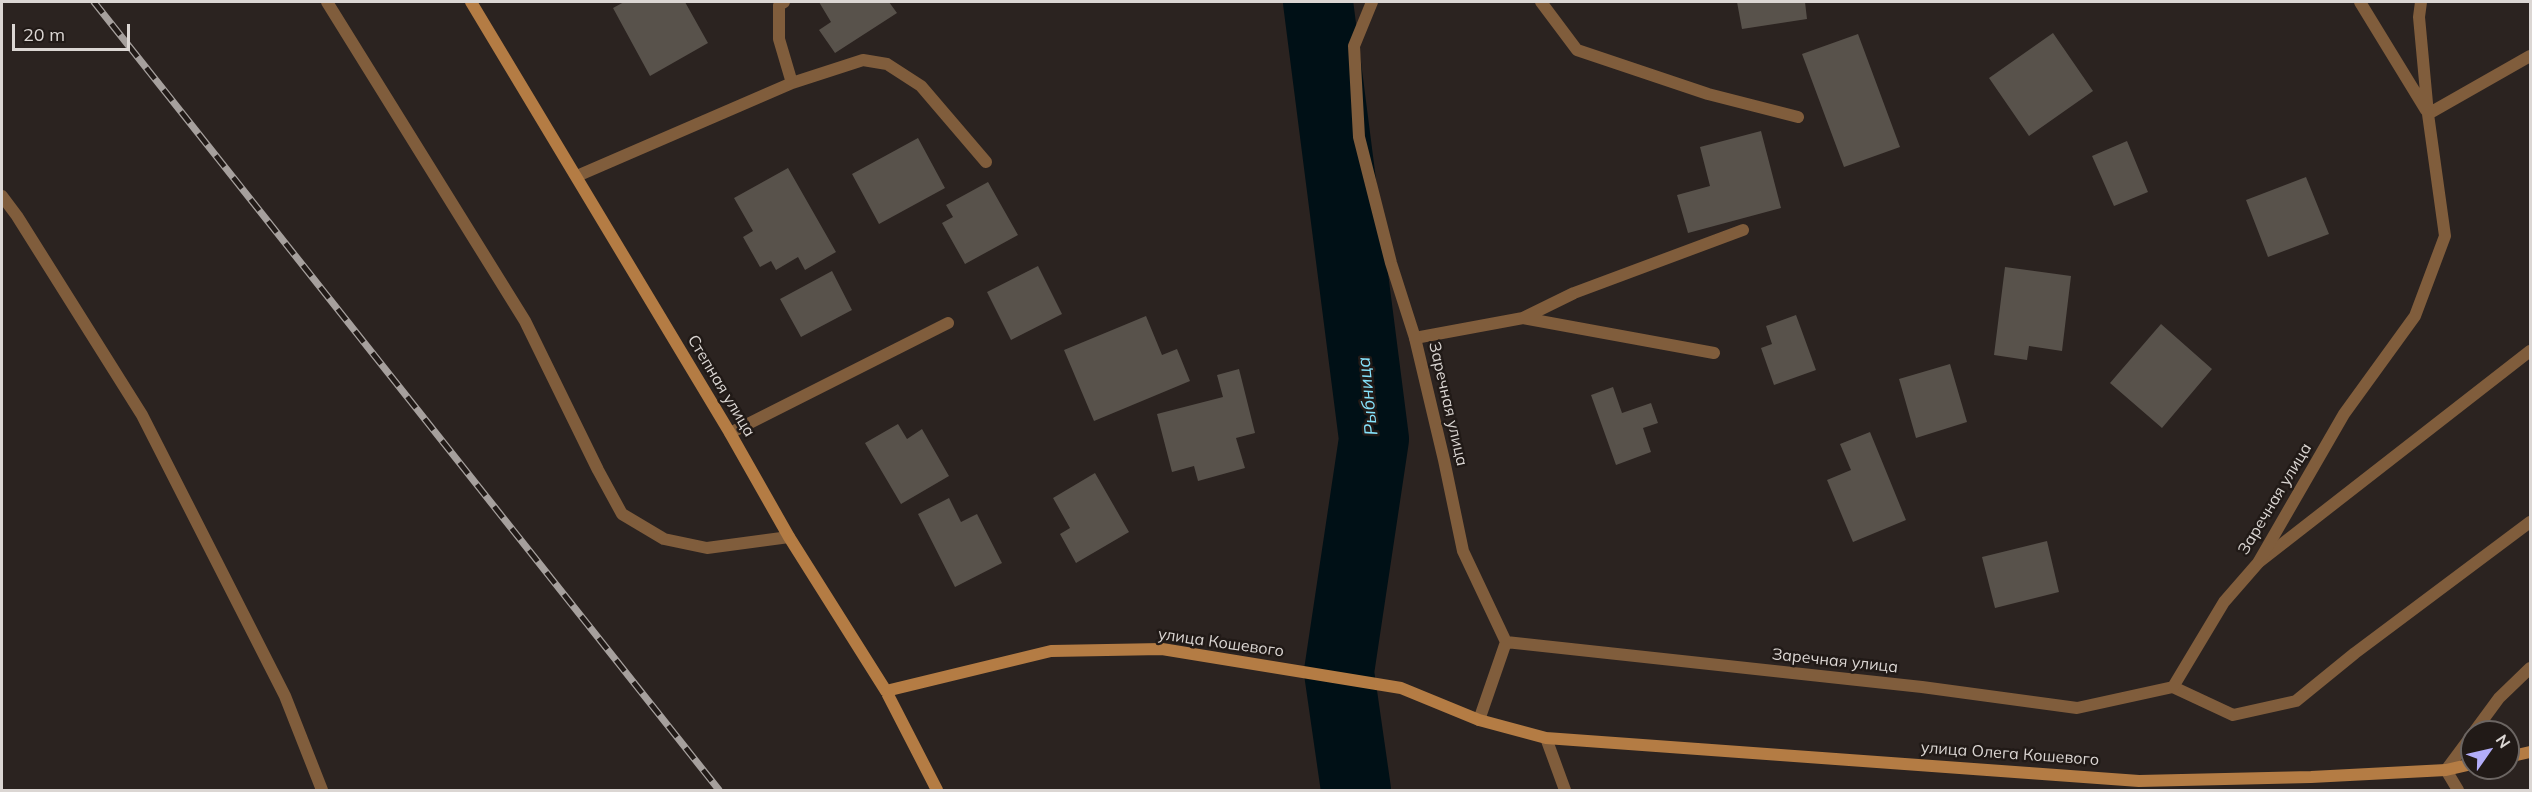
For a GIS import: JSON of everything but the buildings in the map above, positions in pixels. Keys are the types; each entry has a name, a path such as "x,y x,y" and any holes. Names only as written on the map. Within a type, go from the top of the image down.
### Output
{"street":[{"path":"327,2 525,321 622,514 663,539 707,548 789,537"},
{"name":"Степная улица","path":"471,2 730,433 789,537 886,691 937,790"},
{"path":"784,2 779,5 780,39 792,83"},
{"name":"Заречная улица","path":"1372,2 1354,46 1359,138 1391,263 1415,338 1463,552 1506,642 1922,687 2077,708 2172,687 2224,602 2258,563 2344,414 2415,316 2445,236 2428,114 2360,2"},
{"path":"1541,2 1577,50 1708,94 1798,117"},
{"path":"2421,2 2420,17 2428,114 2530,56"},
{"path":"577,176 792,83 863,60 887,64 921,86 986,162"},
{"path":"2,196 17,216 142,415 285,696 322,790"},
{"path":"1415,338 1524,318 1574,293 1743,230"},
{"path":"1524,318 1713,353"},
{"path":"730,433 948,323"},
{"path":"2258,563 2530,351"},
{"path":"2172,687 2233,715 2296,701 2355,653 2530,522"},
{"path":"1479,720 1506,642"},
{"name":"улица Кошевого","path":"886,691 1051,651 1162,649 1401,688 1479,720 1546,738"},
{"path":"2483,720 2499,698 2530,668"},
{"path":"1546,738 1565,790"},
{"name":"улица Олега Кошевого","path":"1546,738 2139,781 2311,777 2446,770 2460,767"},
{"path":"2458,790 2446,770 2460,751"}],"waterway":[{"name":"Рыбница","path":"1318,2 1374,439 1339,672 1356,790"}],"railway":[{"path":"94,2 719,790"}]}
